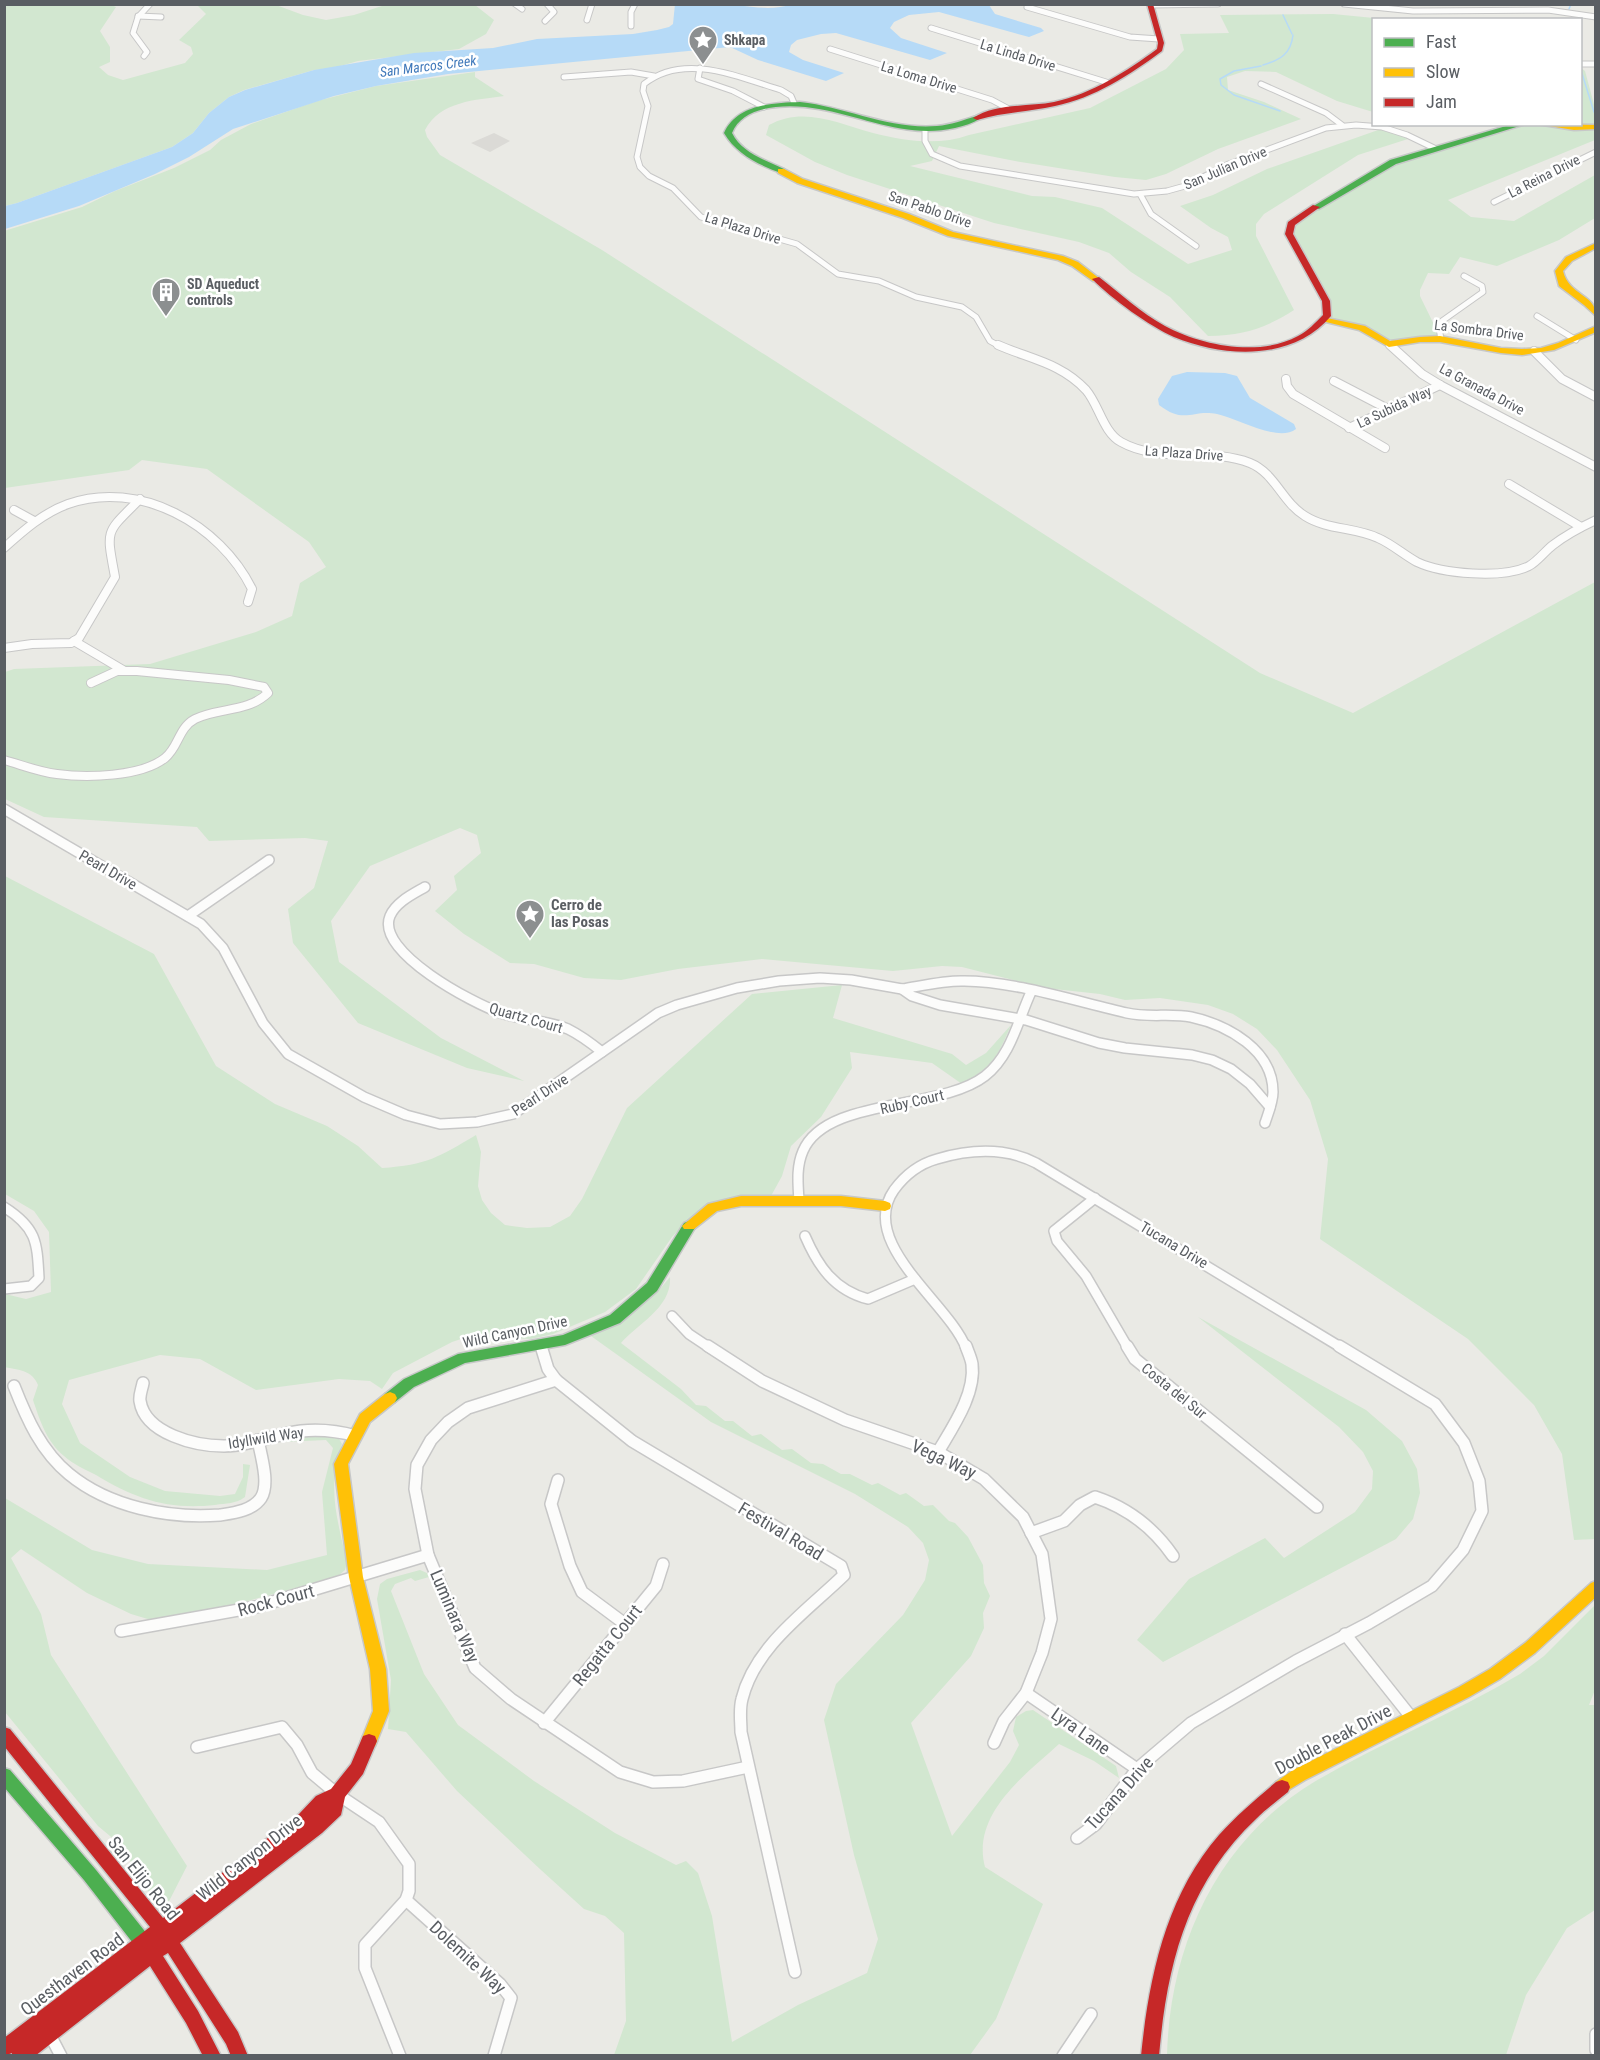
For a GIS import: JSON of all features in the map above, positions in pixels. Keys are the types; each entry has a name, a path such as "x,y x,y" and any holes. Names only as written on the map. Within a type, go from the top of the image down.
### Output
{"street":[{"path":"144,56 147,52 133,33 138,16 150,4"},
{"path":"515,4 522,9"},
{"path":"545,21 554,12 547,4"},
{"path":"587,20 592,4"},
{"path":"631,26 631,12 635,4"},
{"path":"1027,7 1130,37 1160,39 1150,5 1218,4"},
{"path":"1344,4 1413,11 1548,10 1596,17"},
{"path":"138,16 161,17"},
{"name":"La Linda Drive","path":"931,28 1106,82"},
{"name":"San Pablo Drive","path":"1160,39 1161,47 1156,54 1073,100 1056,104 1007,108 954,128 925,130 893,126 829,106 794,103 764,107 748,112 732,123 728,133 731,141 738,148 800,181 906,216 951,234 1060,258 1075,264 1163,328 1178,335 1215,345 1266,347 1306,336 1319,328 1325,319"},
{"name":"La Loma Drive","path":"830,49 992,100 1007,108"},
{"path":"700,68 698,79 745,96 764,107"},
{"path":"564,77 631,72 654,76 679,69 700,68 723,72 781,90 791,96 794,103"},
{"name":"La Plaza Drive","path":"654,76 644,84 643,91 648,106 637,158 640,167 649,176 673,188 695,212 720,224 797,244 809,250 819,264 841,275 878,281 915,297 968,309 980,321 984,334 992,342 1042,359 1068,374 1087,390 1098,406 1109,430 1121,442 1153,453 1198,452 1224,454 1242,459 1263,470 1274,480 1294,508 1310,519 1329,527 1361,532 1383,539 1416,561 1442,570 1464,572 1526,567 1566,535 1596,520"},
{"path":"1261,84 1326,113 1342,125"},
{"name":"San Julian Drive","path":"925,130 925,141 932,154 960,166 1118,193 1140,194 1185,186 1229,164 1326,128 1342,125 1372,126"},
{"name":"San Julian Drive","path":"1372,126 1391,129 1434,148"},
{"path":"1325,319 1328,307 1326,301 1288,234 1291,224 1299,217 1393,162 1513,126"},
{"path":"1557,126 1596,127"},
{"name":"La Reina Drive","path":"1494,202 1596,152"},
{"path":"1140,194 1151,214 1196,246"},
{"path":"1594,247 1569,259 1559,271 1562,284 1591,302 1596,314"},
{"path":"1441,339 1439,328 1442,321 1483,292 1482,286 1464,276"},
{"path":"1537,316 1576,340"},
{"name":"La Granada Drive","path":"1325,319 1362,328 1389,344 1422,374 1440,385 1596,467"},
{"name":"La Sombra Drive","path":"1389,344 1418,339 1441,339 1507,351 1534,351 1576,340 1596,328"},
{"path":"1534,351 1562,379 1596,397"},
{"path":"1286,379 1287,386 1293,394 1385,448"},
{"path":"1334,381 1389,409"},
{"name":"La Subida Way","path":"1349,428 1440,385"},
{"path":"1509,484 1581,527"},
{"path":"4,548 34,521 82,500 108,496 140,498 160,504 198,525 217,541 245,573 252,589 248,602"},
{"path":"4,648 74,641 79,638 115,577 108,537 113,526 140,498"},
{"path":"14,510 34,521"},
{"path":"74,641 123,670"},
{"path":"4,760 62,775 141,770 165,759 174,747 176,736 194,720 257,703 268,693 264,687 228,680 123,670 103,676 91,683"},
{"name":"Pearl Drive","path":"4,808 201,924 224,950 268,1031 289,1055 332,1080 410,1116 439,1124 464,1124 498,1119 513,1114 658,1012 684,1001 712,993 820,978 866,982 902,989 909,996 927,1003 1020,1018 1100,1044 1195,1054 1217,1061 1258,1091 1270,1107"},
{"path":"188,916 269,860"},
{"name":"Quartz Court","path":"425,887 401,901 390,918 391,939 398,949 445,986 478,1003 516,1017 568,1029 602,1052"},
{"path":"902,989 960,981 994,983 1132,1014 1190,1017 1229,1031 1249,1045 1261,1057 1269,1070 1273,1084 1265,1124"},
{"name":"Ruby Court","path":"799,1201 798,1168 807,1143 828,1124 847,1117 957,1091 972,1085 993,1070 1003,1056 1031,992"},
{"name":"Tucana Drive","path":"885,1206 902,1179 925,1162 952,1154 981,1151 1022,1156 1435,1404 1464,1443 1479,1481 1482,1511 1463,1550 1432,1586 1191,1723 1137,1769 1096,1824 1077,1838"},
{"name":"Costa del Sur","path":"1095,1198 1054,1231 1057,1241 1086,1276 1135,1359 1317,1507"},
{"name":"Wild Canyon Drive","path":"170,1940 316,1828 335,1810 338,1794 357,1769 381,1711 378,1669 356,1578 341,1464 365,1418 409,1383 463,1358 566,1340 615,1319 652,1287 690,1225 713,1208 741,1201 841,1201 885,1206"},
{"path":"885,1206 887,1234 915,1279 967,1344 972,1366 970,1383 956,1419 938,1452"},
{"path":"4,1207 20,1216 36,1234 39,1278 31,1286 4,1289"},
{"path":"805,1236 817,1264 841,1287 860,1298 868,1299 915,1279"},
{"name":"Vega Way","path":"672,1316 689,1334 762,1381 845,1420 938,1452 984,1479 1023,1517 1042,1554 1051,1618 1042,1653 1026,1693 1004,1721 994,1743"},
{"name":"Festival Road","path":"541,1345 548,1369 556,1380 632,1441 841,1566 844,1575 796,1618 761,1660 751,1680 742,1700 741,1732 748,1767"},
{"name":"Luminara Way","path":"556,1380 468,1408 448,1422 432,1440 417,1465 415,1489 428,1555 475,1668 511,1700 620,1772 653,1782 683,1781 748,1767"},
{"name":"Idyllwild Way","path":"143,1383 139,1401 146,1418 161,1430 196,1442 224,1446 299,1431 330,1430 356,1436"},
{"path":"14,1386 27,1419 44,1448 70,1475 109,1495 151,1511 184,1515 235,1514 253,1508 262,1497 263,1467 258,1440"},
{"path":"558,1480 551,1504 570,1566 582,1592 625,1624"},
{"path":"1031,1533 1064,1521 1080,1505 1095,1497 1116,1503 1161,1537 1173,1556"},
{"name":"Rock Court","path":"121,1631 256,1607 428,1555"},
{"name":"Regatta Court","path":"544,1723 656,1586 663,1564"},
{"name":"Double Peak Drive","path":"1150,2055 1155,1997 1166,1950 1187,1898 1216,1851 1245,1817 1285,1784 1478,1685 1544,1636 1596,1587"},
{"path":"1345,1634 1412,1718"},
{"name":"Lyra Lane","path":"1026,1693 1137,1769"},
{"path":"197,1747 282,1727 297,1745 312,1773 379,1822 409,1864 409,1891 406,1900 365,1945 365,1968 400,2055"},
{"name":"San Elijo Road","path":"4,1734 162,1929 232,2038 240,2055"},
{"path":"748,1767 795,1972"},
{"path":"4,1775 73,1855 152,1954 193,2015 213,2055"},
{"name":"Wild Canyon Drive","path":"162,1929 283,1836 322,1801 338,1794"},
{"name":"Dolemite Way","path":"406,1900 500,1984 511,1998 494,2055"},
{"name":"Questhaven Road","path":"4,2049 162,1929"},
{"name":"Questhaven Road","path":"20,2055 170,1940"},
{"path":"1063,2055 1091,2014"},
{"path":"49,2033 61,2055"},
{"path":"1596,2034 1596,2050"}],"shaded area":[{"path":"494,133 510,141 490,152 471,143"}],"green space":[{"path":"109,4 116,7 100,31 110,47 110,62 99,67 108,75 123,80 185,63 193,54 191,47 179,40 206,14 199,5 276,5 303,15 326,20 354,15 385,5 475,5 494,20 486,34 459,49 358,61 330,69 314,70 244,90 229,97 209,113 193,133 172,147 5,206 5,5"},
{"path":"1333,14 1374,18 1372,112 1337,101 1276,72 1245,71 1227,77 1228,90 1264,102 1301,119 1218,149 1166,174 1146,180 1015,161 939,146 932,161 910,166 1032,196 1055,197 1102,208 1188,264 1232,250 1228,237 1180,206 1213,195 1267,169 1381,129 1411,138 1358,155 1264,214 1256,224 1256,236 1294,310 1273,322 1243,332 1208,336 1170,297 1131,272 1109,253 1079,242 994,223 847,175 815,162 766,135 769,125 782,119 808,117 834,121 897,138 945,140 1090,108 1166,69 1184,50 1180,34 1229,33 1220,15"},
{"path":"1582,69 1585,71 1595,108 1595,124 1582,125"},
{"path":"475,72 475,77 504,96 460,104 440,113 432,120 425,130 427,137 440,155 602,250 1260,673 1353,713 1595,582 1595,1539 1574,1540 1562,1454 1534,1405 1468,1339 1320,1239 1328,1159 1310,1100 1277,1050 1257,1029 1233,1014 1208,1005 1160,998 1125,1000 1100,994 1045,988 962,967 942,966 893,971 762,959 678,969 621,980 584,978 534,964 510,963 464,934 435,911 457,890 454,876 481,853 477,835 460,828 370,866 331,921 339,962 441,1038 524,1081 467,1068 358,1023 293,943 288,909 314,888 328,841 305,838 209,841 197,827 44,817 5,799 5,672 14,669 150,664 256,632 292,616 300,583 326,567 309,542 207,469 142,460 129,470 5,488 4,231 82,207 115,191 174,168 210,150 221,140 251,124 317,101 376,86"},
{"path":"1518,126 1595,127 1595,140 1448,200 1471,217 1514,221 1595,175 1595,218 1559,240 1497,266 1460,257 1449,274 1428,273 1420,290 1420,296 1441,339 1389,344 1374,334 1326,319 1328,312 1291,238 1290,226 1382,167"},
{"path":"5,876 154,954 216,1066 275,1104 327,1126 358,1146 382,1168 410,1165 432,1159 476,1135 481,1152 478,1186 482,1200 491,1213 505,1225 527,1228 550,1227 570,1216 582,1199 627,1108 752,994 842,985 833,1018 952,1054 966,1065 986,1053 1011,1025 993,1060 981,1072 962,1084 932,1063 850,1052 852,1068 821,1117 791,1146 782,1176 771,1196 738,1197 709,1205 687,1221 672,1237 636,1289 605,1312 553,1334 531,1339 470,1336 452,1342 393,1373 382,1389 370,1381 339,1379 256,1390 200,1359 160,1355 69,1380 62,1404 80,1443 130,1477 165,1491 220,1496 235,1494 243,1477 243,1464 250,1465 245,1497 238,1501 198,1506 167,1504 125,1491 71,1462 49,1438 38,1416 33,1400 38,1385 35,1380 29,1374 4,1367 5,1294 26,1299 51,1292 49,1232 34,1211 5,1194"},
{"path":"670,1277 666,1297 660,1306 621,1343 681,1389 696,1405 706,1406 725,1421 733,1421 752,1436 761,1434 782,1450 792,1449 811,1463 823,1464 841,1474 850,1474 872,1485 878,1483 900,1495 906,1493 924,1506 933,1505 968,1537 983,1565 984,1583 990,1596 983,1613 984,1628 971,1656 911,1723 952,1836 1010,1762 1019,1745 1013,1731 1016,1717 1026,1711 1033,1710 1116,1766 1119,1778 1094,1761 1059,1744 1017,1783 993,1813 986,1830 983,1848 985,1867 1043,1904 996,2019 970,2055 614,2055 626,2021 624,1933 605,1916 584,1909 541,1870 457,1791 406,1732 388,1729 391,1680 377,1599 380,1584 387,1579 420,1570 427,1573 429,1577 415,1581 411,1578 395,1584 391,1591 424,1674 458,1725 534,1781 615,1833 676,1865 686,1861 698,1873 712,1916 732,2042 798,2005 867,1973 878,1939 854,1855 824,1720 836,1684 903,1615 925,1580 929,1560 923,1543 908,1527 855,1494 711,1422 591,1336 634,1311 653,1296"},
{"path":"1198,1317 1366,1410 1402,1441 1417,1469 1420,1493 1413,1519 1396,1539 1163,1662 1137,1640 1189,1579 1265,1538 1284,1558 1355,1512 1372,1489 1373,1471 1363,1452 1339,1427"},
{"path":"305,1434 338,1437 342,1444 337,1460 334,1489 337,1518 347,1563 345,1570 337,1577 240,1603 151,1620 131,1614 87,1593 21,1549 11,1558 41,1614 51,1655 187,1866 165,1909 141,1883 130,1860 116,1841 98,1826 5,1712 5,1498 92,1550 148,1564 267,1570 327,1555 322,1492 333,1448 326,1440 282,1442"},
{"path":"1595,1605 1595,1690 1589,1705 1596,1705 1595,1910 1567,1928 1526,1995 1506,2055 1167,2055 1170,2014 1189,1936 1205,1899 1226,1865 1251,1834 1280,1806 1314,1782 1520,1674 1544,1656"}],"water":[{"name":"San Marcos Creek","path":"722,3 766,8 794,4 989,5 995,14 1041,28 1044,31 1029,37 939,12 909,15 894,22 890,28 901,38 947,53 930,60 836,33 797,40 791,45 789,52 803,60 844,73 826,81 758,60 730,47 448,74 376,86 334,96 233,129 189,157 155,174 79,206 5,229 5,206 172,147 193,133 209,113 229,97 245,90 314,70 414,53 493,48 537,39 633,34 657,30 673,24 675,4"},
{"path":"1187,372 1225,373 1237,376 1250,398 1294,424 1296,429 1288,433 1279,433 1217,414 1182,415 1168,411 1159,405 1158,399 1172,376"}],"waterway":[{"path":"1569,9 1571,4"},
{"path":"1283,15 1292,34"},
{"path":"1263,65 1284,55 1290,47 1293,35"},
{"path":"1261,66 1234,71 1220,79 1221,85 1234,95 1280,111"},
{"path":"1582,73 1594,112"}],"traffic: fast":[{"path":"781,171 751,156 732,140 728,133 740,116 759,109 800,104 836,110 889,125 918,129 944,128 977,118"},
{"path":"1316,207 1393,162 1516,126"},
{"path":"390,1398 409,1383 463,1358 565,1340 615,1319 652,1287 689,1226"},
{"path":"4,1775 90,1875 149,1950"}],"traffic: slow":[{"path":"1557,126 1596,127"},
{"path":"781,171 800,181 906,216 951,234 1060,258 1075,264 1096,279"},
{"path":"1596,245 1569,259 1559,271 1562,284 1587,303 1596,314"},
{"path":"1325,319 1362,328 1389,344 1420,339 1440,339 1522,352 1561,345 1596,328"},
{"path":"689,1226 713,1207 741,1201 841,1201 885,1206"},
{"path":"369,1741 381,1711 378,1669 356,1577 341,1464 365,1418 390,1398"},
{"path":"1282,1787 1299,1775 1464,1692 1495,1674 1530,1648 1596,1587"}],"traffic: jam":[{"path":"977,118 1006,110 1067,101 1095,90 1137,66 1160,50 1161,43 1150,4"},
{"path":"1096,279 1154,323 1193,341 1245,349 1279,346 1308,334 1327,316 1326,301 1289,234 1291,224 1316,207"},
{"path":"4,1734 162,1929 232,2038 240,2056"},
{"path":"4,2049 276,1842 305,1819 322,1801 337,1794 357,1769 369,1741"},
{"path":"1150,2056 1160,1977 1170,1940 1184,1905 1202,1872 1224,1842 1250,1813 1282,1787"},
{"path":"20,2056 316,1828 335,1810 337,1794"},
{"path":"149,1950 192,2017 213,2056"}],"place":[{"name":"Shkapa","path":"703,66"},
{"name":"SD Aqueduct controls","path":"166,318"},
{"name":"Cerro de las Posas","path":"530,940"}]}
